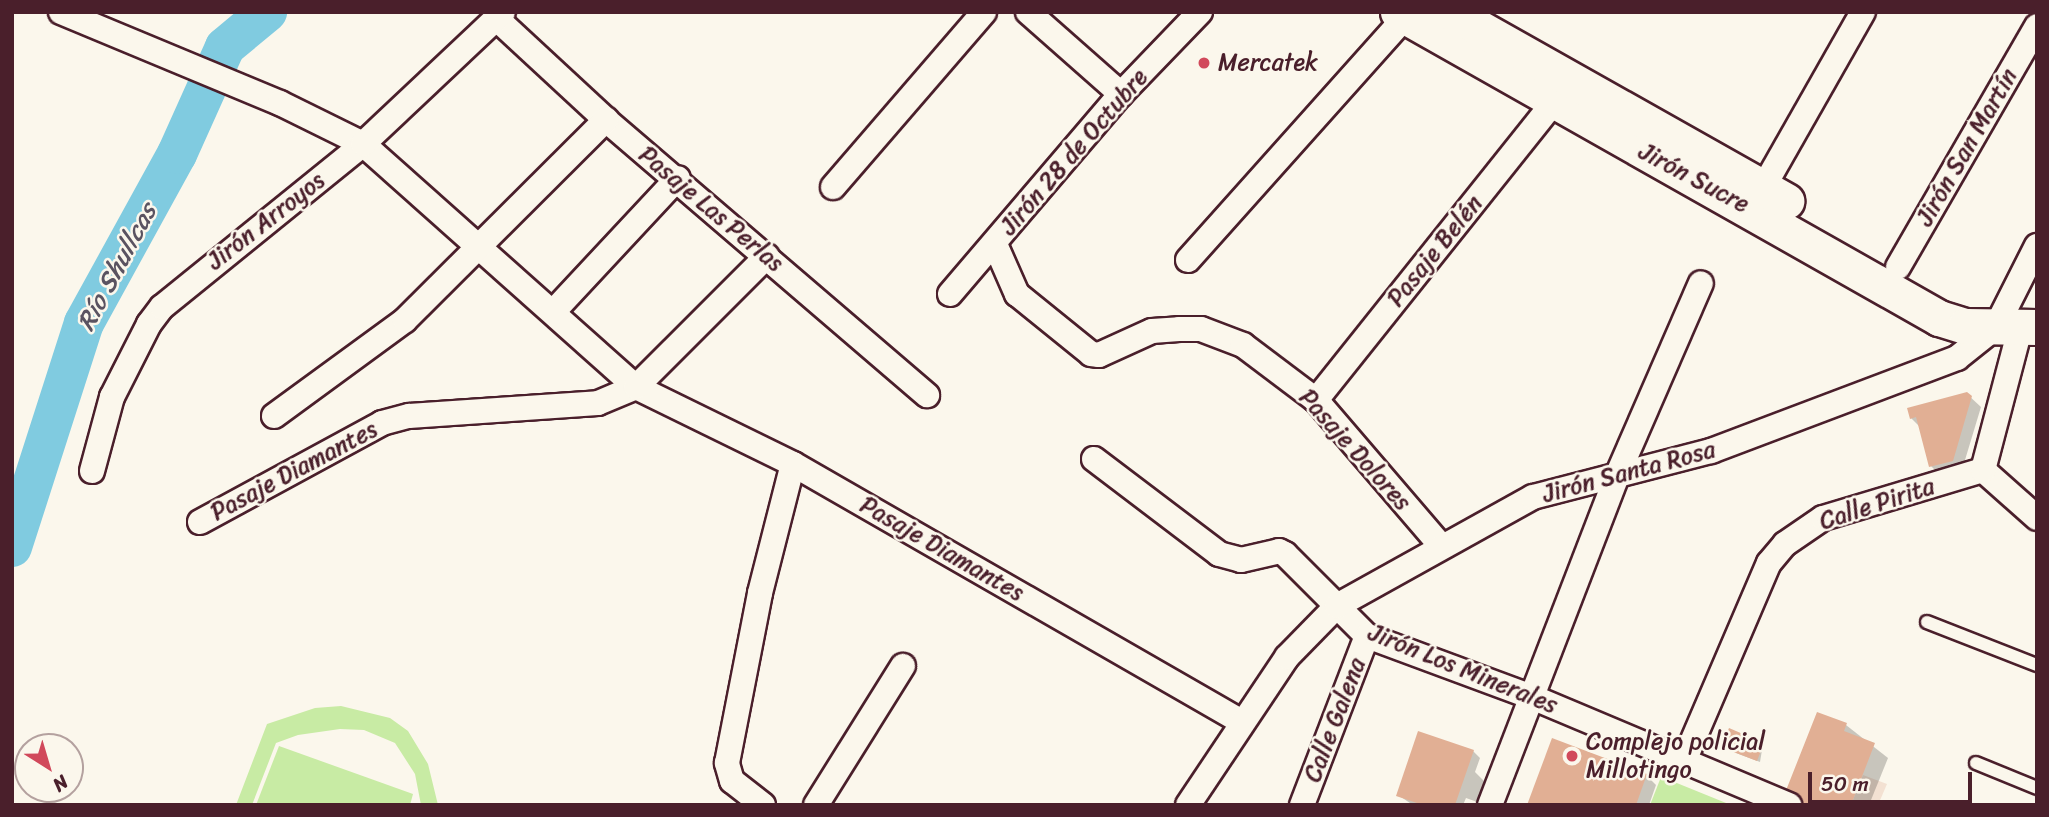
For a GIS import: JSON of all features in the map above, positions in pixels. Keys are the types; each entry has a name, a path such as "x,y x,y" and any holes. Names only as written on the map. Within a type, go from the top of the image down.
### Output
{"street":[{"name":"Pasaje Diamantes","path":"61,12 156,54 281,103 363,144 636,387 793,464 1242,722"},
{"path":"833,187 984,12"},
{"path":"1028,12 1121,94"},
{"name":"Jirón 28 de Octubre","path":"950,294 1121,94 1200,12"},
{"name":"Jirón Sucre","path":"1451,12 1898,267 2018,328"},
{"path":"1763,188 1863,12"},
{"path":"1188,260 1402,14"},
{"name":"Jirón Sucre","path":"1402,14 1939,318 1965,326 2018,328"},
{"name":"Pasaje Las Perlas","path":"500,16 606,120 678,178 927,395"},
{"name":"Jirón Arroyos","path":"92,471 112,397 149,324 162,307 363,144 500,16"},
{"name":"Jirón San Martín","path":"1898,267 2037,26"},
{"name":"Pasaje Belén","path":"1316,400 1554,102"},
{"path":"274,416 405,320 482,248 606,120"},
{"path":"553,312 678,178"},
{"name":"Pasaje Dolores","path":"995,244 1017,294 1091,354 1099,355 1152,331 1201,329 1243,345 1316,400 1441,546"},
{"name":"Jirón Santa Rosa","path":"1188,805 1287,657 1337,606 1441,546 1533,498 1711,451 1957,358 2018,328 2037,246"},
{"path":"636,387 767,256"},
{"path":"1490,805 1617,476 1701,283"},
{"path":"2018,328 1983,470 2037,517"},
{"name":"Pasaje Diamantes","path":"200,522 382,423 409,416 597,403 636,387"},
{"name":"Jirón Los Minerales","path":"1094,459 1219,554 1241,561 1279,551 1285,554 1367,636 1532,697 1789,805"},
{"path":"763,805 732,781 727,763 760,593 793,464"},
{"name":"Calle Pirita","path":"1684,761 1769,563 1785,544 1823,518 1983,470"},
{"name":"Calle Galena","path":"1302,805 1367,636"},
{"path":"816,805 903,666"}],"lane":[{"path":"1927,622 2037,664"},
{"path":"1976,763 2037,788"}],"shaded area":[{"path":"1863,775 1887,784 1878,805 1851,805"}],"green space":[{"path":"341,706 390,718 408,731 428,764 438,805 421,805 415,774 395,743 364,730 340,729 298,735 276,743 252,805 236,805 267,724 315,708"},
{"path":"279,746 413,794 410,805 256,805"},
{"path":"1662,777 1731,805 1650,805"}],"building":[{"path":"1967,392 1972,396 1953,461 1929,467 1916,417 1910,419 1907,408"},
{"path":"1817,712 1847,723 1844,731 1875,743 1851,805 1801,805 1783,798"},
{"path":"1729,728 1764,743 1757,761 1731,751 1735,742 1725,738"},
{"path":"1418,731 1474,750 1455,805 1423,805 1396,796"},
{"name":"Complejo policial Millotingo","path":"1552,738 1647,774 1636,805 1527,805"}],"waterway":[{"name":"Río Shullcas","path":"12,547 84,323 177,154 225,47 267,12"}],"place":[{"name":"Mercatek","path":"1204,63"},
{"name":"Complejo policial Millotingo","path":"1572,756"}]}
